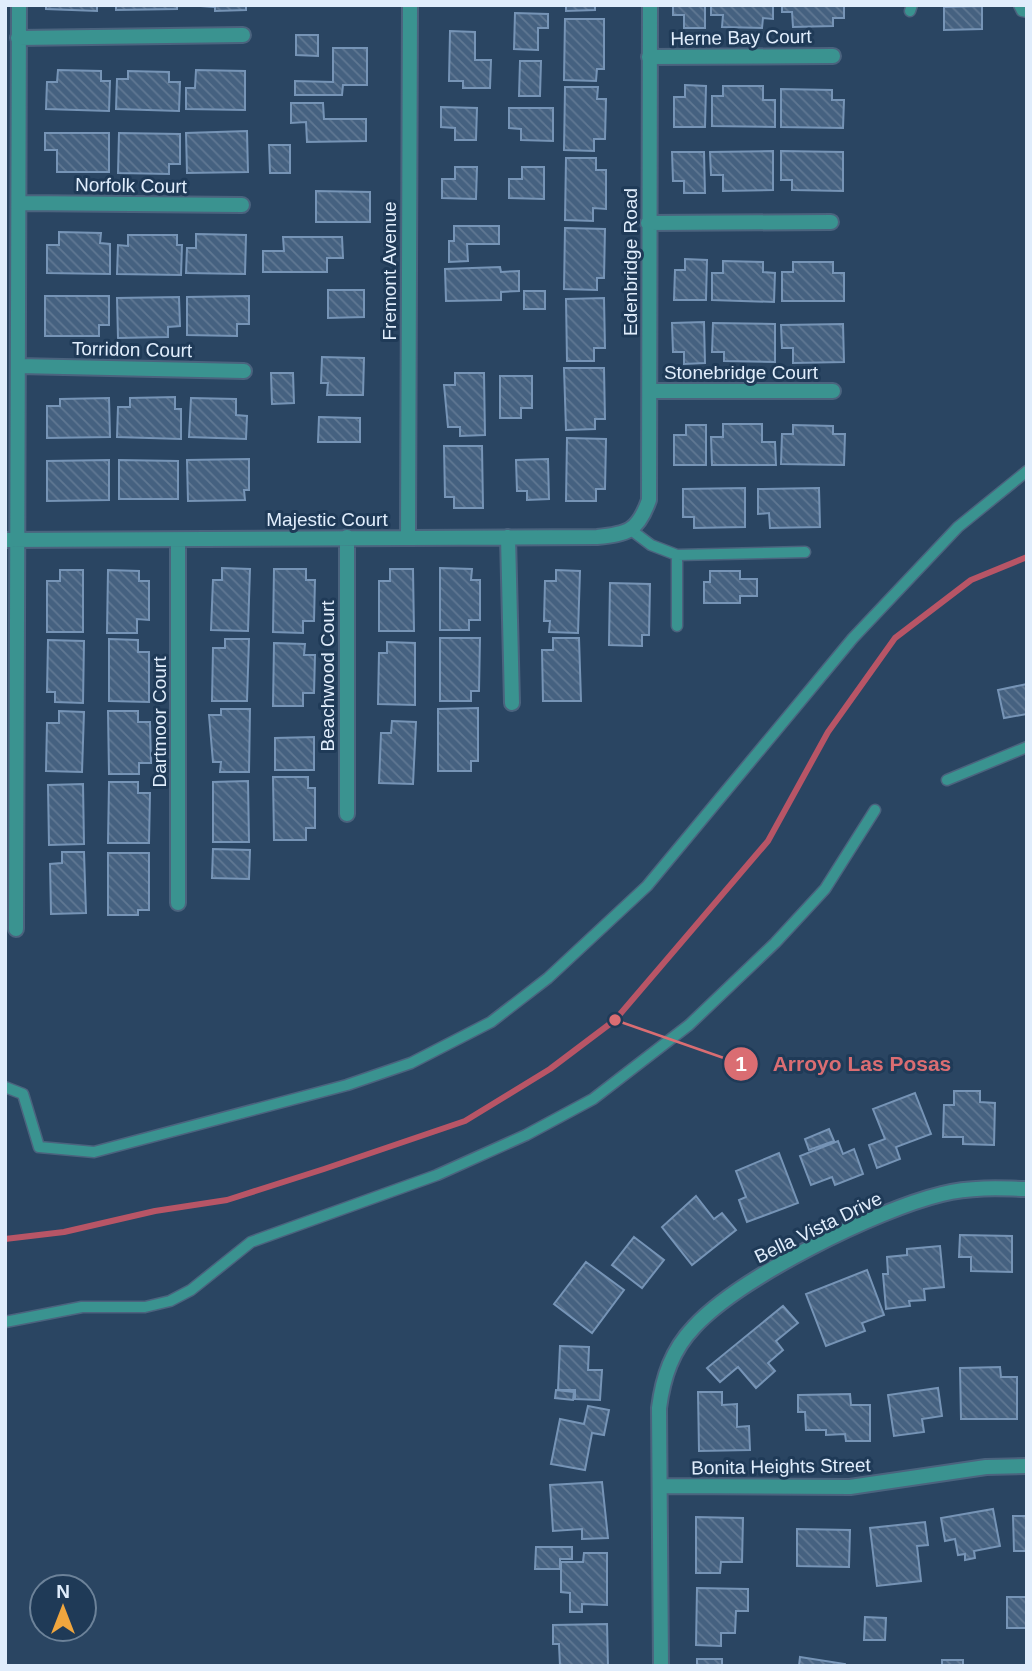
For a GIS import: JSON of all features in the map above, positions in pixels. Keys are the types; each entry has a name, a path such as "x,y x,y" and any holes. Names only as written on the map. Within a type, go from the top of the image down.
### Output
{"street":[{"path":"16,929 11,540 19,366 19,5"},
{"name":"Fremont Avenue","path":"408,538 410,5"},
{"name":"Edenbridge Road","path":"631,530 643,517 649,500 650,5"},
{"path":"18,38 243,35"},
{"name":"Herne Bay Court","path":"649,57 833,56"},
{"name":"Norfolk Court","path":"20,203 242,205"},
{"path":"648,223 831,222"},
{"name":"Torridon Court","path":"19,366 244,371"},
{"name":"Stonebridge Court","path":"650,391 833,391"},
{"name":"Majestic Court","path":"11,540 597,537 623,534 631,530"},
{"name":"Beachwood Court","path":"347,537 347,814"},
{"path":"508,537 512,703"},
{"name":"Dartmoor Court","path":"178,540 178,904"},
{"name":"Bella Vista Drive","path":"661,1666 659,1408 663,1381 683,1342 707,1315 748,1284 805,1251 889,1213 943,1194 987,1188 1027,1189"},
{"name":"Bonita Heights Street","path":"660,1486 850,1487 986,1467 1027,1466"}],"lane":[{"path":"1019,5 1022,11 1027,12"},
{"path":"5,1087 23,1094 39,1147 94,1152 347,1085 411,1063 491,1022 548,978 647,886 853,639 958,527 1027,471"},
{"path":"631,530 651,545 677,555 805,552"},
{"path":"677,555 677,626"},
{"path":"947,780 1027,747"},
{"path":"5,1322 82,1307 145,1307 170,1301 191,1290 251,1242 437,1175 526,1135 593,1099 689,1025 775,943 825,889 875,810"}],"building":[{"path":"46,5 97,5 97,11 46,9"},
{"path":"116,5 177,5 177,9 116,10"},
{"path":"186,5 246,5 246,10 215,11 215,7"},
{"path":"566,5 595,5 595,10 566,11"},
{"path":"673,5 705,5 705,28 684,28 684,15 673,15"},
{"path":"711,5 773,5 773,19 763,18 762,28 722,27 723,15 711,15"},
{"path":"782,5 844,5 844,18 833,18 833,26 793,27 792,12 782,12"},
{"path":"982,6 982,29 944,30 944,7"},
{"path":"515,13 548,14 548,28 538,28 538,50 514,49"},
{"path":"565,19 604,19 604,69 597,69 596,81 564,80"},
{"path":"450,31 475,32 475,60 491,60 490,88 463,88 463,81 449,81"},
{"path":"296,35 318,35 318,56 296,55"},
{"path":"333,48 367,48 367,85 343,85 342,95 295,95 295,81 333,82"},
{"path":"520,61 541,61 540,96 519,96"},
{"path":"58,70 101,71 101,81 110,81 109,111 46,109 47,82 57,82"},
{"path":"196,70 245,71 245,110 186,109 186,88 195,88"},
{"path":"128,71 169,72 169,82 180,82 179,111 116,109 117,79 128,79"},
{"path":"685,85 706,86 705,127 674,127 674,97 685,97"},
{"path":"723,86 763,86 763,100 775,100 775,127 712,126 712,96 723,96"},
{"path":"565,87 598,87 597,99 606,99 605,139 594,139 594,151 564,150"},
{"path":"781,89 832,90 832,100 844,100 843,128 781,127"},
{"path":"291,103 323,103 324,119 366,119 366,141 307,142 306,122 291,123"},
{"path":"441,107 477,108 476,140 455,140 455,128 441,127"},
{"path":"509,108 553,108 553,141 521,140 521,129 509,128"},
{"path":"247,131 248,172 187,173 186,133"},
{"path":"45,133 109,133 109,172 57,172 57,150 45,150"},
{"path":"119,133 180,134 180,164 169,164 169,174 118,173"},
{"path":"269,145 290,145 290,173 270,173"},
{"path":"773,151 773,190 723,191 723,175 711,175 710,152"},
{"path":"781,151 843,152 843,191 792,190 792,180 781,180"},
{"path":"672,152 704,152 705,193 684,193 684,181 673,181"},
{"path":"566,158 596,158 596,170 606,170 606,209 593,208 593,221 565,220"},
{"path":"455,167 477,167 476,199 442,198 442,179 455,179"},
{"path":"522,167 544,167 544,199 509,198 509,179 522,179"},
{"path":"316,191 370,192 370,222 316,222"},
{"path":"454,226 499,226 499,244 467,244 468,261 449,262 449,241 454,241"},
{"path":"565,228 605,229 604,278 597,278 597,290 564,289"},
{"path":"59,232 101,233 100,243 110,244 110,274 47,273 47,245 59,245"},
{"path":"196,234 246,235 245,274 186,273 187,248 196,248"},
{"path":"128,235 177,235 177,245 182,245 181,275 117,274 118,245 128,246"},
{"path":"283,237 342,237 343,258 327,258 327,272 263,272 263,251 284,251"},
{"path":"685,259 707,260 706,300 674,300 675,270 685,270"},
{"path":"723,261 763,262 763,272 775,273 774,302 712,300 712,273 723,273"},
{"path":"793,262 833,262 833,273 844,273 844,301 782,301 782,272 793,272"},
{"path":"500,267 501,272 519,271 519,291 501,292 501,300 446,301 445,269"},
{"path":"328,290 364,290 364,317 328,318"},
{"path":"524,291 545,291 545,309 524,309"},
{"path":"45,296 109,296 109,325 99,325 99,336 45,336"},
{"path":"249,296 249,324 237,324 237,336 187,335 187,297"},
{"path":"179,297 180,326 168,327 168,337 118,338 117,298"},
{"path":"604,298 605,348 594,348 594,361 567,361 566,299"},
{"path":"704,322 705,363 684,364 684,352 673,352 672,323"},
{"path":"713,323 775,324 775,362 724,361 724,352 712,352"},
{"path":"843,324 844,362 793,363 793,348 782,348 781,325"},
{"path":"322,357 364,358 363,395 327,395 328,383 321,383"},
{"path":"564,368 604,368 605,419 595,419 595,429 566,430"},
{"path":"271,373 293,373 294,403 272,404"},
{"path":"455,373 484,373 485,435 460,436 460,427 448,427 444,385 455,385"},
{"path":"500,376 532,376 532,408 521,408 521,418 500,418"},
{"path":"175,397 175,409 181,409 181,439 117,437 118,407 130,407 130,398"},
{"path":"109,398 110,437 47,438 47,406 60,406 60,399"},
{"path":"191,398 236,399 236,415 247,416 246,439 189,437"},
{"path":"319,417 360,418 360,442 318,442"},
{"path":"723,424 762,424 762,442 775,442 776,465 712,465 711,437 723,437"},
{"path":"686,425 706,425 706,465 674,465 674,435 686,435"},
{"path":"793,425 833,426 833,434 845,434 844,465 781,464 782,434 793,434"},
{"path":"567,438 606,439 605,489 596,489 596,501 566,501"},
{"path":"444,446 482,446 483,508 454,508 454,497 445,497"},
{"path":"249,459 249,490 244,490 245,500 188,501 187,460"},
{"path":"548,459 549,499 527,500 527,491 517,491 516,460"},
{"path":"109,460 109,500 47,501 47,461"},
{"path":"119,460 178,461 178,499 119,499"},
{"path":"745,488 745,527 694,528 694,517 683,517 683,489"},
{"path":"819,488 820,527 770,528 769,513 758,514 758,489"},
{"path":"222,568 250,569 248,631 211,630 213,580 222,580"},
{"path":"440,568 472,569 471,580 480,580 480,620 469,620 469,630 440,630"},
{"path":"274,569 306,569 306,580 315,580 314,621 303,621 303,633 273,632"},
{"path":"390,569 413,569 414,631 379,631 379,581 390,581"},
{"path":"60,570 83,570 83,632 47,632 47,581 60,581"},
{"path":"108,570 139,571 139,581 149,581 149,620 137,619 137,633 107,633"},
{"path":"556,570 580,571 578,633 549,632 550,621 544,621 545,581 556,581"},
{"path":"710,571 740,571 740,579 757,579 757,596 740,596 740,603 704,603 704,582 710,582"},
{"path":"610,583 650,584 649,635 642,635 642,646 609,645"},
{"path":"440,638 480,638 479,691 471,691 471,701 440,701"},
{"path":"553,638 579,638 581,701 543,701 542,650 553,650"},
{"path":"109,639 138,640 138,652 149,652 149,702 109,701"},
{"path":"225,639 249,639 247,701 212,701 213,648 225,648"},
{"path":"48,640 84,641 83,703 55,702 55,692 47,692"},
{"path":"387,642 415,643 415,705 378,704 379,653 387,653"},
{"path":"274,643 305,644 304,655 315,655 314,693 303,693 303,706 273,706"},
{"path":"1027,684 1027,714 1004,718 998,690"},
{"path":"478,708 478,761 471,761 471,771 438,771 438,709"},
{"path":"221,709 250,709 249,772 220,772 221,762 213,762 209,715 221,715"},
{"path":"59,711 84,712 82,772 46,771 47,723 59,723"},
{"path":"108,711 138,711 138,722 150,722 151,763 139,763 139,774 109,774"},
{"path":"392,721 416,722 413,784 379,783 381,733 391,733"},
{"path":"314,737 314,770 275,770 275,738"},
{"path":"273,777 308,777 308,788 315,788 315,828 306,828 306,840 274,840"},
{"path":"248,781 249,842 213,842 213,782"},
{"path":"109,782 138,782 138,793 150,793 149,843 108,843"},
{"path":"83,784 84,844 49,845 48,785"},
{"path":"213,849 250,850 249,879 212,878"},
{"path":"62,852 84,852 86,913 51,914 50,864 62,863"},
{"path":"108,853 149,853 149,910 138,910 138,915 108,915"},
{"path":"954,1091 980,1091 980,1102 995,1103 994,1145 963,1144 963,1137 943,1137 944,1105 954,1105"},
{"path":"915,1093 931,1134 896,1147 900,1159 877,1168 869,1145 885,1139 873,1109"},
{"path":"829,1129 834,1141 809,1150 805,1139"},
{"path":"838,1141 843,1154 854,1149 863,1174 835,1185 832,1177 811,1185 800,1156"},
{"path":"779,1153 798,1203 747,1222 739,1200 746,1197 736,1171"},
{"path":"696,1196 714,1219 722,1213 736,1230 692,1265 662,1227"},
{"path":"960,1235 1012,1236 1012,1272 971,1271 971,1257 959,1257"},
{"path":"634,1237 664,1260 642,1288 612,1265"},
{"path":"940,1246 944,1287 924,1289 925,1300 909,1301 910,1306 886,1309 883,1274 888,1274 887,1257 907,1255 907,1249"},
{"path":"586,1262 624,1290 592,1333 554,1304"},
{"path":"867,1270 884,1315 862,1323 865,1331 826,1346 806,1294"},
{"path":"783,1306 798,1323 776,1341 783,1350 768,1363 775,1371 756,1388 738,1367 720,1382 707,1368"},
{"path":"560,1346 589,1347 588,1370 602,1370 600,1400 575,1399 575,1390 558,1390"},
{"path":"1000,1367 1001,1377 1017,1377 1017,1419 961,1419 960,1368"},
{"path":"938,1388 942,1416 922,1419 924,1432 894,1436 888,1395"},
{"path":"556,1390 574,1392 573,1400 555,1398"},
{"path":"698,1392 722,1392 722,1405 737,1404 737,1427 749,1426 750,1450 699,1451"},
{"path":"850,1394 851,1405 870,1405 870,1441 846,1441 845,1434 826,1435 826,1430 806,1430 805,1412 798,1412 798,1395"},
{"path":"588,1406 609,1410 604,1435 592,1433 585,1470 551,1464 560,1419 584,1424"},
{"path":"602,1482 608,1538 582,1539 582,1529 553,1531 550,1485"},
{"path":"993,1509 1000,1546 974,1551 975,1558 965,1560 965,1554 958,1555 955,1539 945,1541 941,1518"},
{"path":"1013,1516 1027,1516 1027,1551 1014,1551"},
{"path":"696,1517 743,1518 742,1562 721,1562 720,1573 696,1573"},
{"path":"925,1522 928,1545 917,1546 921,1581 877,1586 870,1528"},
{"path":"797,1529 850,1530 849,1567 797,1566"},
{"path":"536,1547 572,1547 572,1559 560,1559 560,1569 535,1569"},
{"path":"584,1553 607,1553 607,1605 582,1604 582,1612 570,1612 570,1593 561,1592 561,1562 583,1562"},
{"path":"697,1588 748,1589 748,1611 736,1611 735,1633 721,1633 721,1646 696,1645"},
{"path":"1007,1597 1027,1597 1027,1628 1007,1628"},
{"path":"865,1617 886,1618 885,1640 864,1640"},
{"path":"607,1624 608,1666 560,1666 559,1644 553,1644 553,1625"},
{"path":"800,1657 845,1664 845,1666 799,1666"},
{"path":"697,1659 722,1659 722,1666 697,1666"},
{"path":"942,1660 963,1660 963,1666 942,1666"}],"waterway":[{"path":"5,1239 64,1232 155,1211 227,1200 465,1121 550,1069 615,1020 768,841 828,732 895,638 971,580 1027,557"}],"place":[{"name":"Arroyo Las Posas","path":"615,1020"}]}
